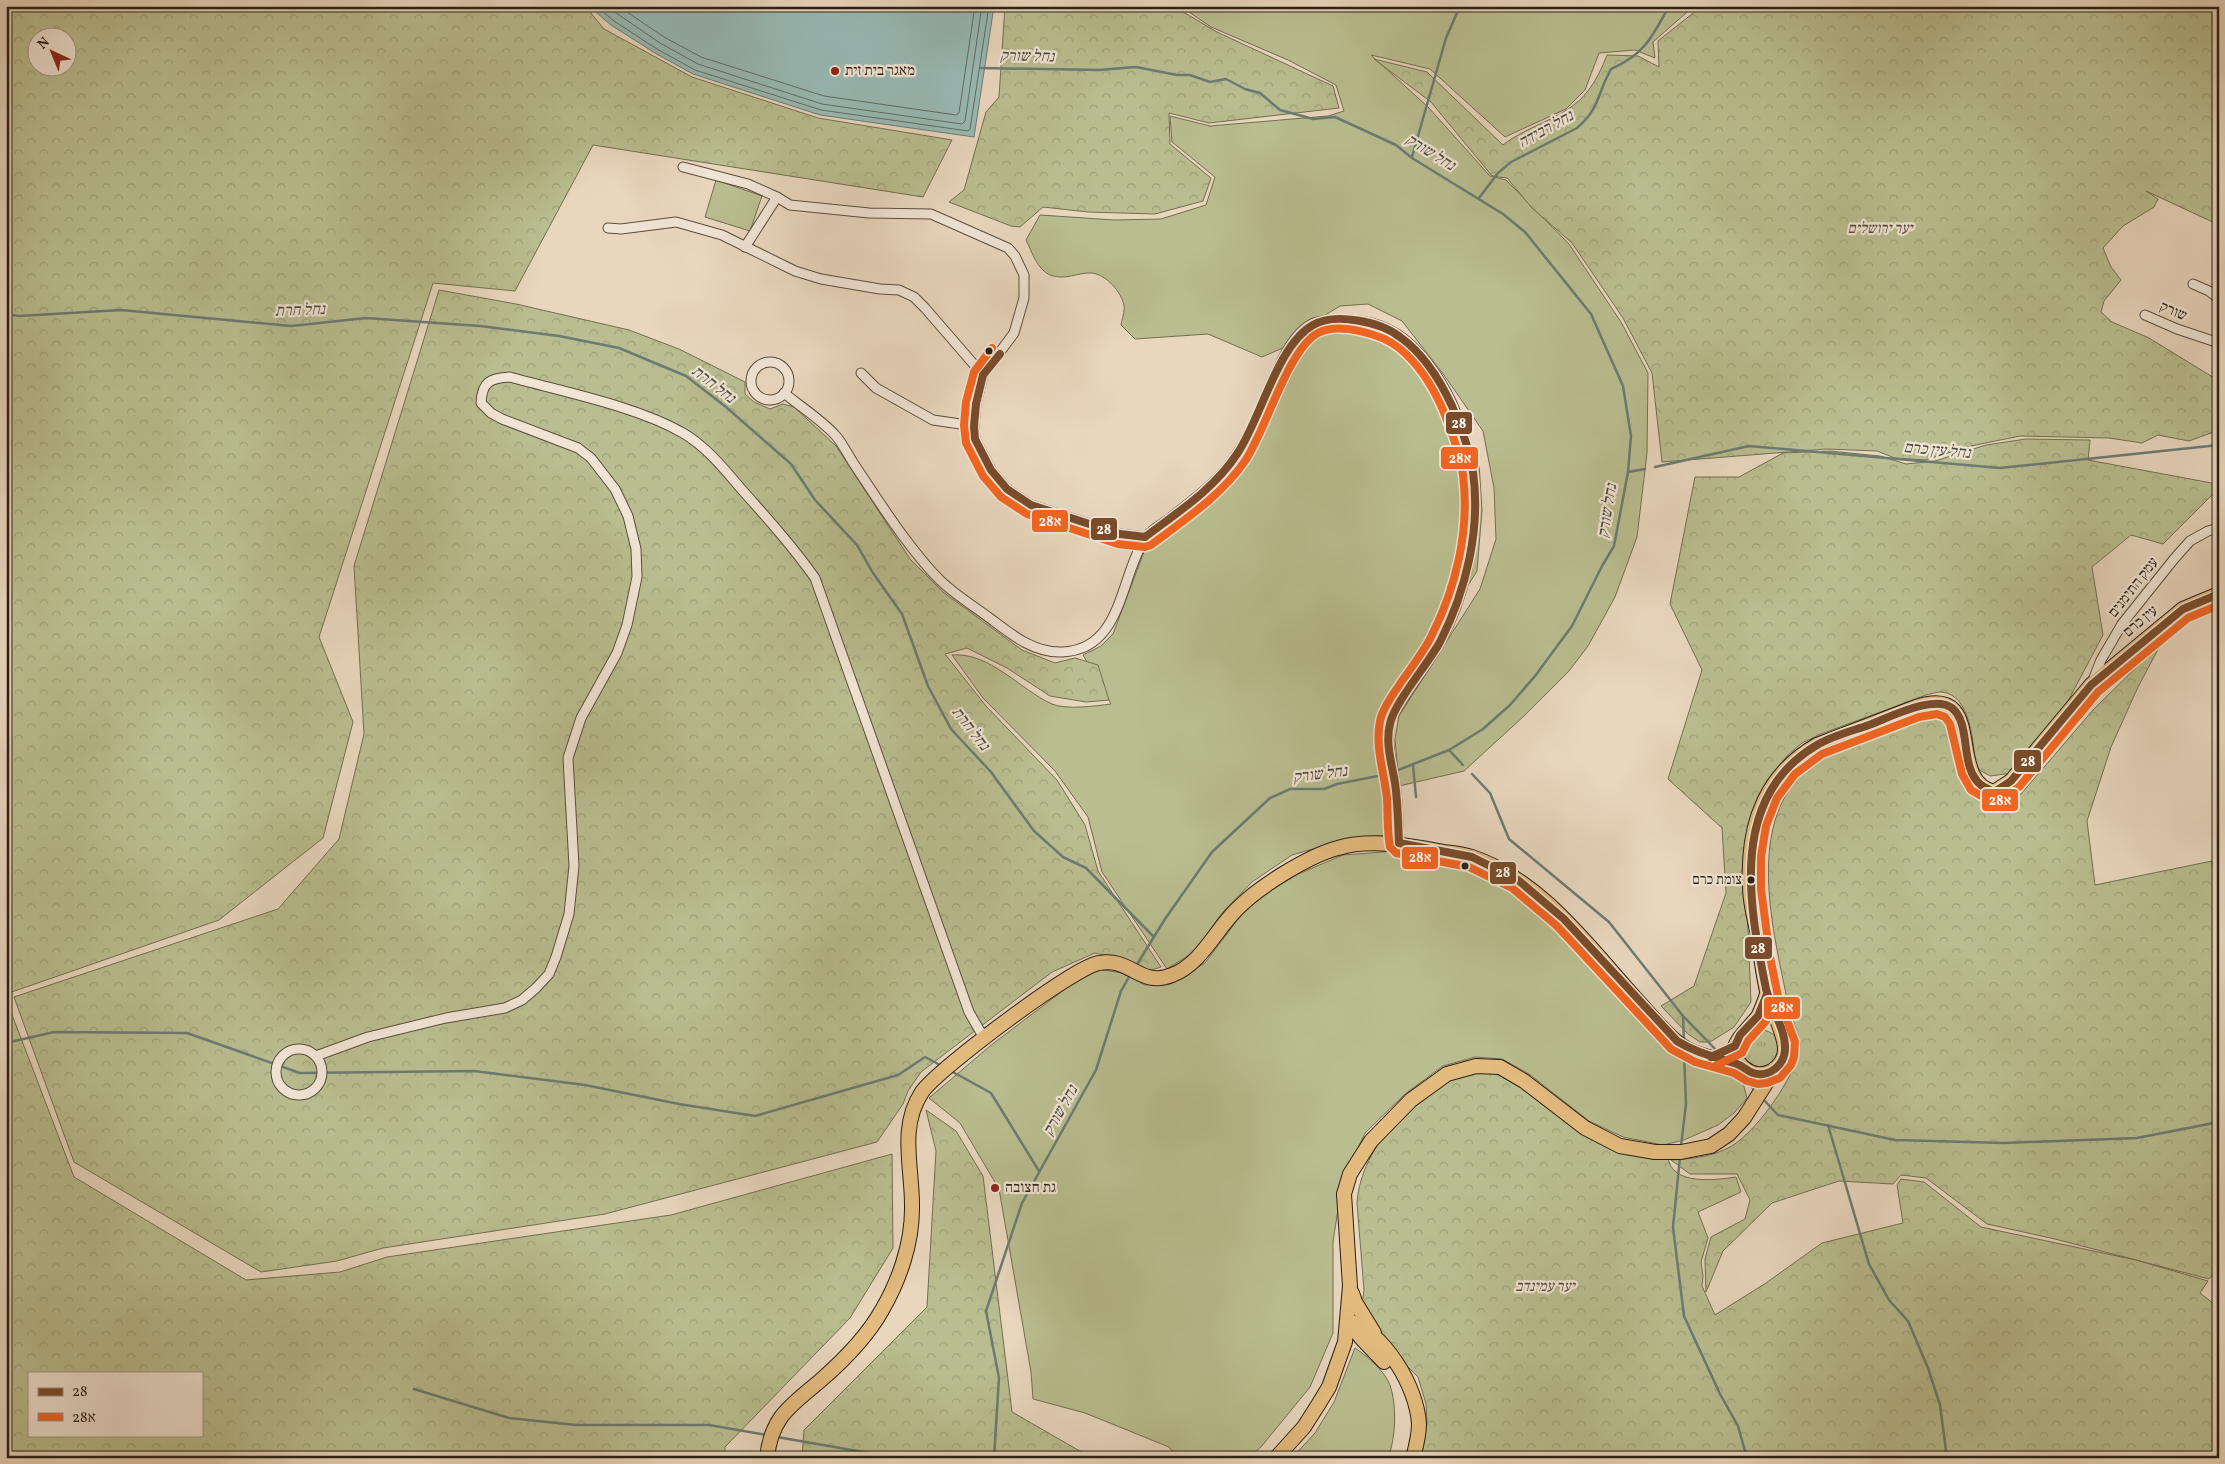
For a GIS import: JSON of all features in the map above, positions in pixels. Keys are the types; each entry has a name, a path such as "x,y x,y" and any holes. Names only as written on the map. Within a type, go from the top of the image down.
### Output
{"main road":[{"name":"עין כרם","path":"1767,994 1750,888 1751,847 1755,822 1763,801 1773,783 1788,766 1817,745 1916,707 1944,702 1954,710 1961,726 1972,775 1981,786 1994,792 2011,781 2091,685 2183,609 2219,594"},
{"path":"767,1458 768,1440 776,1423 785,1411 852,1349 870,1329 884,1307 908,1246 912,1211 907,1135 911,1113 923,1090 940,1072 984,1038 1069,977 1089,966 1096,963 1112,962 1126,965 1145,978 1158,979 1171,976 1186,968 1201,953 1227,920 1251,896 1324,853 1342,846 1399,843 1472,857 1518,880 1564,919 1677,1041 1687,1049 1764,1074 1776,1069"},
{"path":"1756,1098 1746,1069 1737,1058 1736,1046 1740,1035 1758,1016 1767,994"},
{"path":"1276,1458 1304,1427 1329,1387 1345,1342 1350,1286 1344,1194 1350,1174 1371,1140 1411,1100 1447,1074 1476,1066 1500,1067 1524,1081 1584,1128 1606,1140 1631,1150 1681,1152 1711,1146 1729,1134 1744,1118 1781,1064 1785,1054 1782,1037 1767,994"},
{"path":"1748,1028 1756,1025 1767,1025 1777,1031 1782,1037"},
{"path":"1711,1057 1736,1046"},
{"path":"1350,1286 1355,1302 1378,1340 1408,1380 1416,1404 1418,1436 1413,1458"},
{"path":"1348,1321 1358,1324 1378,1340"},
{"path":"1348,1321 1362,1339 1398,1376 1405,1390 1410,1407 1413,1431 1413,1458"}],"street":[{"path":"682,167 748,184 778,197 790,205 869,213 931,214 1008,248 1015,256 1024,275 1024,298 1014,333 983,374 976,404 975,439 991,470 1007,490 1032,505 1120,534 1145,537"},
{"path":"745,247 778,197"},
{"path":"608,228 621,229 654,223 676,222 722,235 795,270 821,278 880,289 899,290 914,297 983,374"},
{"path":"2193,284 2209,291 2219,299"},
{"name":"שורק","path":"2145,315 2177,329 2219,343"},
{"path":"784,393 835,435 902,535 942,582 1011,634 1029,645 1046,651 1064,652 1081,648 1094,641 1107,627 1117,609 1145,537 1213,484 1233,460 1256,420 1286,355 1304,329 1316,322 1359,320 1376,323 1403,337 1426,360 1451,403 1473,473 1474,501 1472,545 1460,596 1441,641 1390,721 1388,730 1391,766 1396,790 1399,843"},
{"path":"773,362 784,369 788,381 784,393 774,399 767,400 755,392 751,380 756,368 760,364 773,362"},
{"path":"861,373 876,388 933,420 974,426"},
{"path":"316,1056 322,1069 320,1083 315,1089 301,1095 286,1092 277,1079 277,1064 287,1052 302,1049 316,1056 368,1037 446,1018 506,1008 522,1000 549,974 569,914 574,866 568,758 581,718 617,653 627,625 637,577 636,549 628,516 615,489 591,458 578,448 502,419 491,413 482,403 482,391 487,384 496,378 510,377 625,409 684,434 708,451 792,545 815,578 827,608 969,1012 984,1038"},
{"name":"עמק התימנים","path":"2091,685 2101,660 2122,624 2174,559 2190,541 2208,530 2219,528"}],"green space":[{"path":"6,6 585,6 604,29 692,77 818,118 952,140 923,197 593,145 515,291 433,283 319,637 353,722 323,838 219,920 6,994"},
{"path":"1005,6 1173,6 1217,32 1333,86 1339,108 1209,123 1169,113 1170,144 1211,178 1203,201 1155,214 1088,212 1043,207 1020,227 1011,226 949,202 964,190 986,112 999,97"},
{"path":"1180,6 1694,6 1653,42 1655,58 1635,50 1599,53 1585,90 1566,109 1505,137 1430,69 1371,55 1428,107 1490,176 1506,180 1569,244 1621,322 1648,373 1647,453 1637,537 1615,597 1588,646 1569,671 1524,716 1464,771 1399,786 1395,739 1399,716 1480,589 1496,539 1494,488 1483,431 1444,375 1402,321 1368,304 1340,306 1309,325 1285,347 1262,357 1208,334 1135,339 1121,325 1124,305 1117,290 1108,281 1098,274 1092,273 1066,277 1050,275 1038,264 1026,240 1040,215 1114,220 1161,219 1206,205 1215,177 1172,142 1170,116 1210,126 1328,116 1344,111 1336,85 1288,60 1211,27"},
{"name":"יער ירושלים","path":"1702,6 2219,6 2219,225 2146,191 2158,199 2154,207 2123,226 2103,248 2111,267 2121,280 2104,301 2101,312 2112,322 2149,338 2219,381 2219,430 2189,441 2158,435 2142,443 2109,438 2020,436 1971,446 1925,460 1895,458 1877,451 1826,449 1662,462 1652,373 1623,318 1572,243 1532,208 1507,178 1492,176 1431,102 1374,59 1427,72 1503,145 1558,115 1579,101 1601,70 1607,55 1638,56 1659,67 1658,41"},
{"path":"716,180 762,196 750,231 705,217"},
{"path":"439,290 516,304 629,330 679,349 745,382 745,394 754,402 770,409 783,404 794,407 836,446 910,559 943,592 1022,650 1055,663 1075,658 1098,665 1109,700 1086,702 1050,696 1007,668 967,648 945,654 986,706 1057,780 1085,825 1098,871 1161,967 1145,972 1124,960 1095,953 1052,972 921,1072 908,1091 903,1104 877,1142 605,1214 383,1248 337,1261 261,1272 74,1162 14,997 278,909 339,839 364,734 354,566"},
{"path":"1358,319 1402,340 1433,379 1466,436 1479,463 1482,510 1477,571 1376,726 1388,784 1388,835 1344,840 1292,855 1252,882 1222,913 1194,952 1167,969 1102,872 1088,817 1055,771 983,698 952,655 979,659 992,665 1040,697 1058,706 1073,707 1111,704 1083,655 1101,646 1113,634 1150,536 1213,490 1239,463 1264,431 1307,344 1322,330 1336,321"},
{"path":"2026,439 2090,440 2088,460 2217,484 2214,493 2163,544 2131,535 2092,567 2103,635 2068,701 2012,773 1990,776 1976,768 1972,735 1965,711 1951,695 1941,692 1926,695 1821,734 1802,743 1788,755 1767,780 1745,857 1751,1002 1734,1027 1710,1042 1700,1042 1688,1034 1661,1006 1694,986 1726,893 1722,828 1668,779 1702,670 1670,604 1695,477 1739,477 1783,453 1830,451 1880,456 1906,464 1935,461 1986,445"},
{"path":"2162,642 2138,687 2111,747 2087,821 2095,885 2212,861 2219,894 2219,1268 2209,1279 2055,1239 1987,1224 1926,1178 1901,1175 1893,1184 1839,1181 1772,1203 1723,1251 1706,1292 1705,1259 1711,1237 1745,1219 1750,1200 1737,1174 1690,1174 1671,1160 1706,1156 1737,1143 1761,1119 1773,1103 1792,1071 1798,1056 1800,1041 1789,1008 1777,950 1769,891 1769,862 1772,834 1780,808 1793,784 1807,768 1816,762 1880,730 1935,709 1946,714 1953,723 1962,767 1971,788 1978,795 1995,801 2021,794 2093,710"},
{"path":"1395,851 1467,863 1514,884 1556,922 1657,1036 1690,1063 1736,1076 1743,1083 1747,1098 1734,1113 1718,1125 1684,1140 1663,1145 1623,1137 1589,1121 1529,1074 1502,1059 1475,1057 1443,1066 1405,1094 1365,1133 1342,1183 1333,1242 1333,1333 1310,1387 1261,1447 1248,1458 1177,1458 1169,1447 1085,1413 1033,1399 1031,1372 999,1189 960,1123 929,1098 990,1046 1073,983 1098,969 1122,973 1145,985 1174,980 1205,963 1251,902 1296,875 1343,855"},
{"path":"6,999 74,1177 246,1280 340,1272 387,1257 671,1215 892,1154 893,1248 850,1318 725,1447 725,1458 6,1458"},
{"path":"1761,1030 1768,1031 1774,1036 1779,1042 1779,1056 1774,1062 1768,1067 1761,1068 1754,1067 1748,1062 1743,1056 1742,1049 1743,1042 1748,1036 1754,1031"},
{"name":"יער עמינדב","path":"1469,1072 1493,1072 1506,1076 1582,1129 1668,1157 1671,1166 1677,1173 1686,1177 1706,1180 1736,1177 1741,1192 1698,1212 1708,1238 1701,1262 1702,1286 1715,1315 1766,1283 1822,1243 1903,1223 1897,1185 1901,1179 1924,1182 1981,1227 2136,1260 2208,1281 2200,1293 2219,1308 2219,1458 1421,1458 1427,1421 1426,1404 1418,1377 1391,1350 1382,1335 1361,1311 1364,1290 1357,1203 1361,1181 1369,1160 1380,1141 1395,1123 1430,1093 1449,1081"},
{"path":"926,1110 956,1131 983,1176 1012,1412 1092,1458 802,1458 804,1430 927,1307 936,1151"},
{"path":"1355,1348 1380,1369 1390,1385 1394,1402 1395,1422 1393,1441 1388,1458 1292,1458 1315,1433 1334,1402"}],"water":[{"name":"מאגר בית זית","path":"589,6 994,6 974,137 820,115 693,74 611,25"}],"waterway":[{"path":"1412,157 1446,38 1460,6"},
{"name":"נחל רבידה","path":"1479,198 1498,173 1511,162 1577,128 1584,121 1594,107 1611,69 1622,64 1640,51 1658,27 1669,6"},
{"name":"נחל שורק","path":"981,68 1099,70 1136,67 1177,75 1190,75 1210,82 1226,79 1245,89 1260,93 1280,110 1313,119 1335,117 1396,145 1412,158 1503,214 1525,232 1591,314 1623,386 1631,436 1628,472 1614,546 1572,626 1535,676 1510,705 1483,729 1449,750 1388,774 1337,784 1324,789 1290,789 1270,798 1212,852 1165,919 1136,966"},
{"name":"נחל חרת","path":"6,314 19,316 121,310 291,326 366,318 480,326 559,336 619,348 686,376 726,407 791,464 815,500 857,545 873,573 902,614 928,686 951,729 991,772 1034,831 1063,857 1086,868 1153,936"},
{"name":"נחל עין כרם","path":"1655,467 1749,446 2000,468 2219,445"},
{"path":"1628,472 1645,469"},
{"path":"1449,750 1463,765"},
{"path":"1413,765 1416,797"},
{"path":"1472,774 1490,793 1509,839 1609,922 1683,1016 1720,1054"},
{"name":"נחל שורק","path":"994,1458 999,1378 986,1311 1022,1203 1096,1070 1121,991 1130,975"},
{"path":"1683,1017 1684,1042"},
{"path":"6,1043 54,1032 187,1033 300,1073 474,1071 585,1085 679,1104 755,1116 898,1075 925,1057 942,1066"},
{"path":"1681,1146 1686,1104 1684,1052"},
{"path":"951,1071 991,1093 1039,1171"},
{"path":"1736,1071 1755,1090"},
{"path":"1762,1098 1778,1115 1895,1140 2004,1143 2137,1138 2219,1122"},
{"path":"1828,1125 1869,1264 1889,1300 1908,1321 1928,1368 1940,1405 1947,1458"},
{"path":"1680,1157 1673,1227 1684,1316 1720,1394 1738,1426 1747,1458"},
{"path":"414,1389 509,1418 576,1425 709,1425 767,1435"},
{"path":"777,1437 869,1453 882,1458"}],"transit line":[{"name":"28","path":"1000,354 983,375 976,404 974,426 975,439 991,470 1007,489 1031,505 1120,534 1145,537 1195,499 1228,467 1246,439 1279,365 1300,335 1313,325 1333,319 1358,320 1392,332 1417,351 1442,387 1462,430 1473,472 1475,515 1473,537 1464,581 1449,622 1435,651 1398,705 1390,724 1388,739 1396,791 1399,843 1472,857 1518,880 1564,919 1677,1041 1699,1052 1739,1065 1753,1073 1764,1074 1774,1069 1782,1061 1785,1050 1781,1027 1766,989 1754,923 1751,889 1752,855 1757,823 1769,793 1789,767 1817,745 1836,736 1923,705 1944,704 1952,708 1962,724 1967,757 1974,777 1981,785 1994,792 2011,781 2091,685 2183,609 2219,594"},
{"name":"28א","path":"992,348 974,372 966,402 964,425 966,443 983,476 1001,497 1027,514 1118,544 1145,547 1151,545 1201,507 1235,474 1253,447 1287,372 1297,355 1307,342 1318,333 1337,329 1360,331 1382,338 1406,354 1430,384 1443,410 1460,459 1465,496 1463,538 1448,599 1426,646 1388,702 1380,721 1379,750 1387,798 1390,847 1396,853 1469,867 1512,888 1557,926 1671,1049 1695,1062 1734,1073 1747,1081 1758,1084 1780,1078 1791,1065 1794,1057 1795,1042 1778,996 1770,957 1761,889 1761,857 1766,826 1777,798 1795,774 1822,754 1919,717 1937,714 1945,717 1950,724 1962,774 1971,790 1990,801 1998,801 2019,787 2098,692 2188,618 2219,605"},
{"name":"28","path":"1711,1057 1735,1046 1740,1035 1758,1016 1767,994"},
{"name":"28א","path":"1715,1066 1742,1053 1748,1041 1766,1021 1776,998"}],"place":[{"name":"מאגר בית זית","path":"835,71"},
{"name":"צומת כרם","path":"1751,880"},
{"name":"גת חצובה","path":"995,1188"}]}
